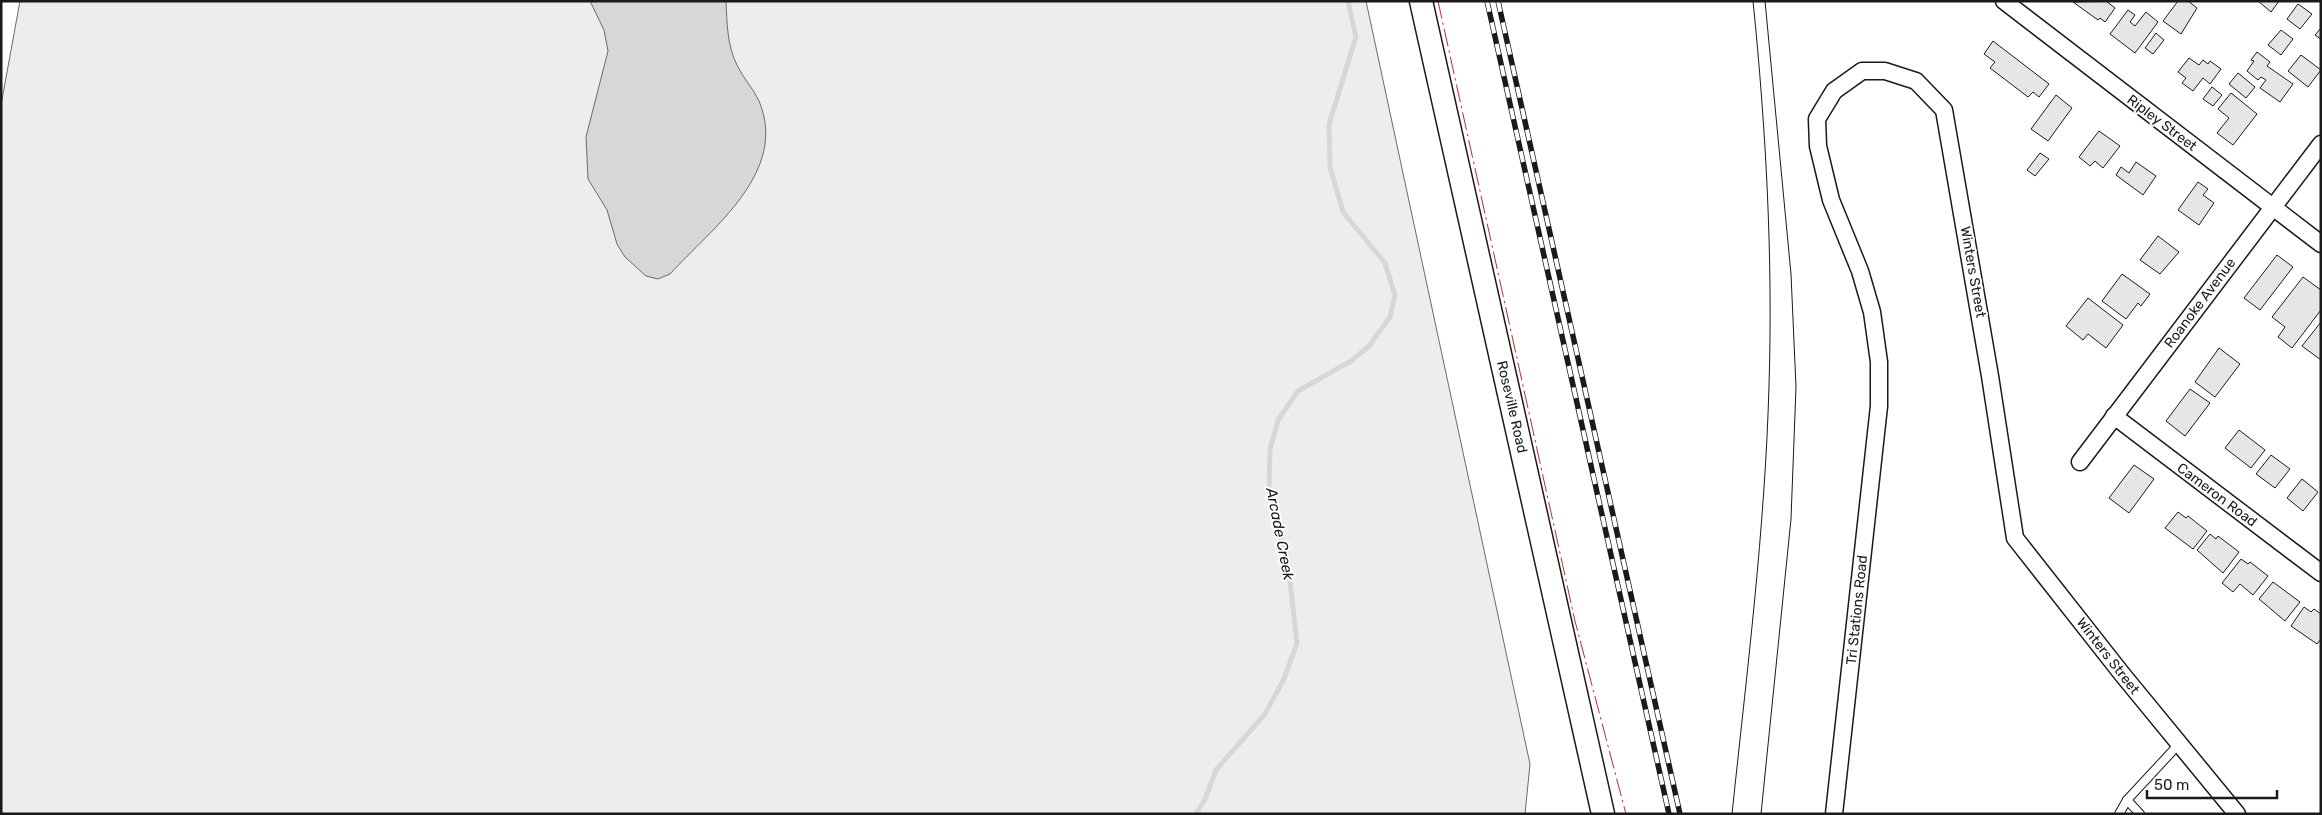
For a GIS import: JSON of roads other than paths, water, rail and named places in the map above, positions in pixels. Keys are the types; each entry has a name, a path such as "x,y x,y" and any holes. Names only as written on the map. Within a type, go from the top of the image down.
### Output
{"main road":[{"name":"Roseville Road","path":"1421,1 1603,814"}],"street":[{"name":"Ripley Street","path":"2004,1 2321,244"},
{"name":"Winters Street","path":"1879,406 1879,362 1872,312 1860,271 1831,200 1818,146 1817,119 1834,91 1862,71 1885,71 1916,81 1944,110 1990,376 2015,538 2237,814"},
{"name":"Roanoke Avenue","path":"2080,462 2321,144"},
{"name":"Tri Stations Road","path":"1834,814 1879,406"},
{"name":"Cameron Road","path":"2114,416 2321,573"}],"lane":[{"path":"2119,814 2127,800 2179,744"},
{"path":"2127,800 2140,814"}],"waterway":[{"name":"Arcade Creek","path":"1196,814 1205,799 1216,770 1265,714 1284,679 1297,643 1287,555 1276,521 1269,487 1270,450 1278,420 1298,391 1351,361 1369,346 1390,317 1395,295 1385,263 1343,212 1330,167 1329,124 1356,37 1348,1"}],"tram line":[{"path":"1732,814 1764,493 1769,386 1769,241 1762,97 1753,1"},
{"path":"1761,814 1791,519 1796,387 1791,274 1765,1"}],"railway":[{"path":"1487,1 1669,814"},
{"path":"1498,1 1680,814"}]}
